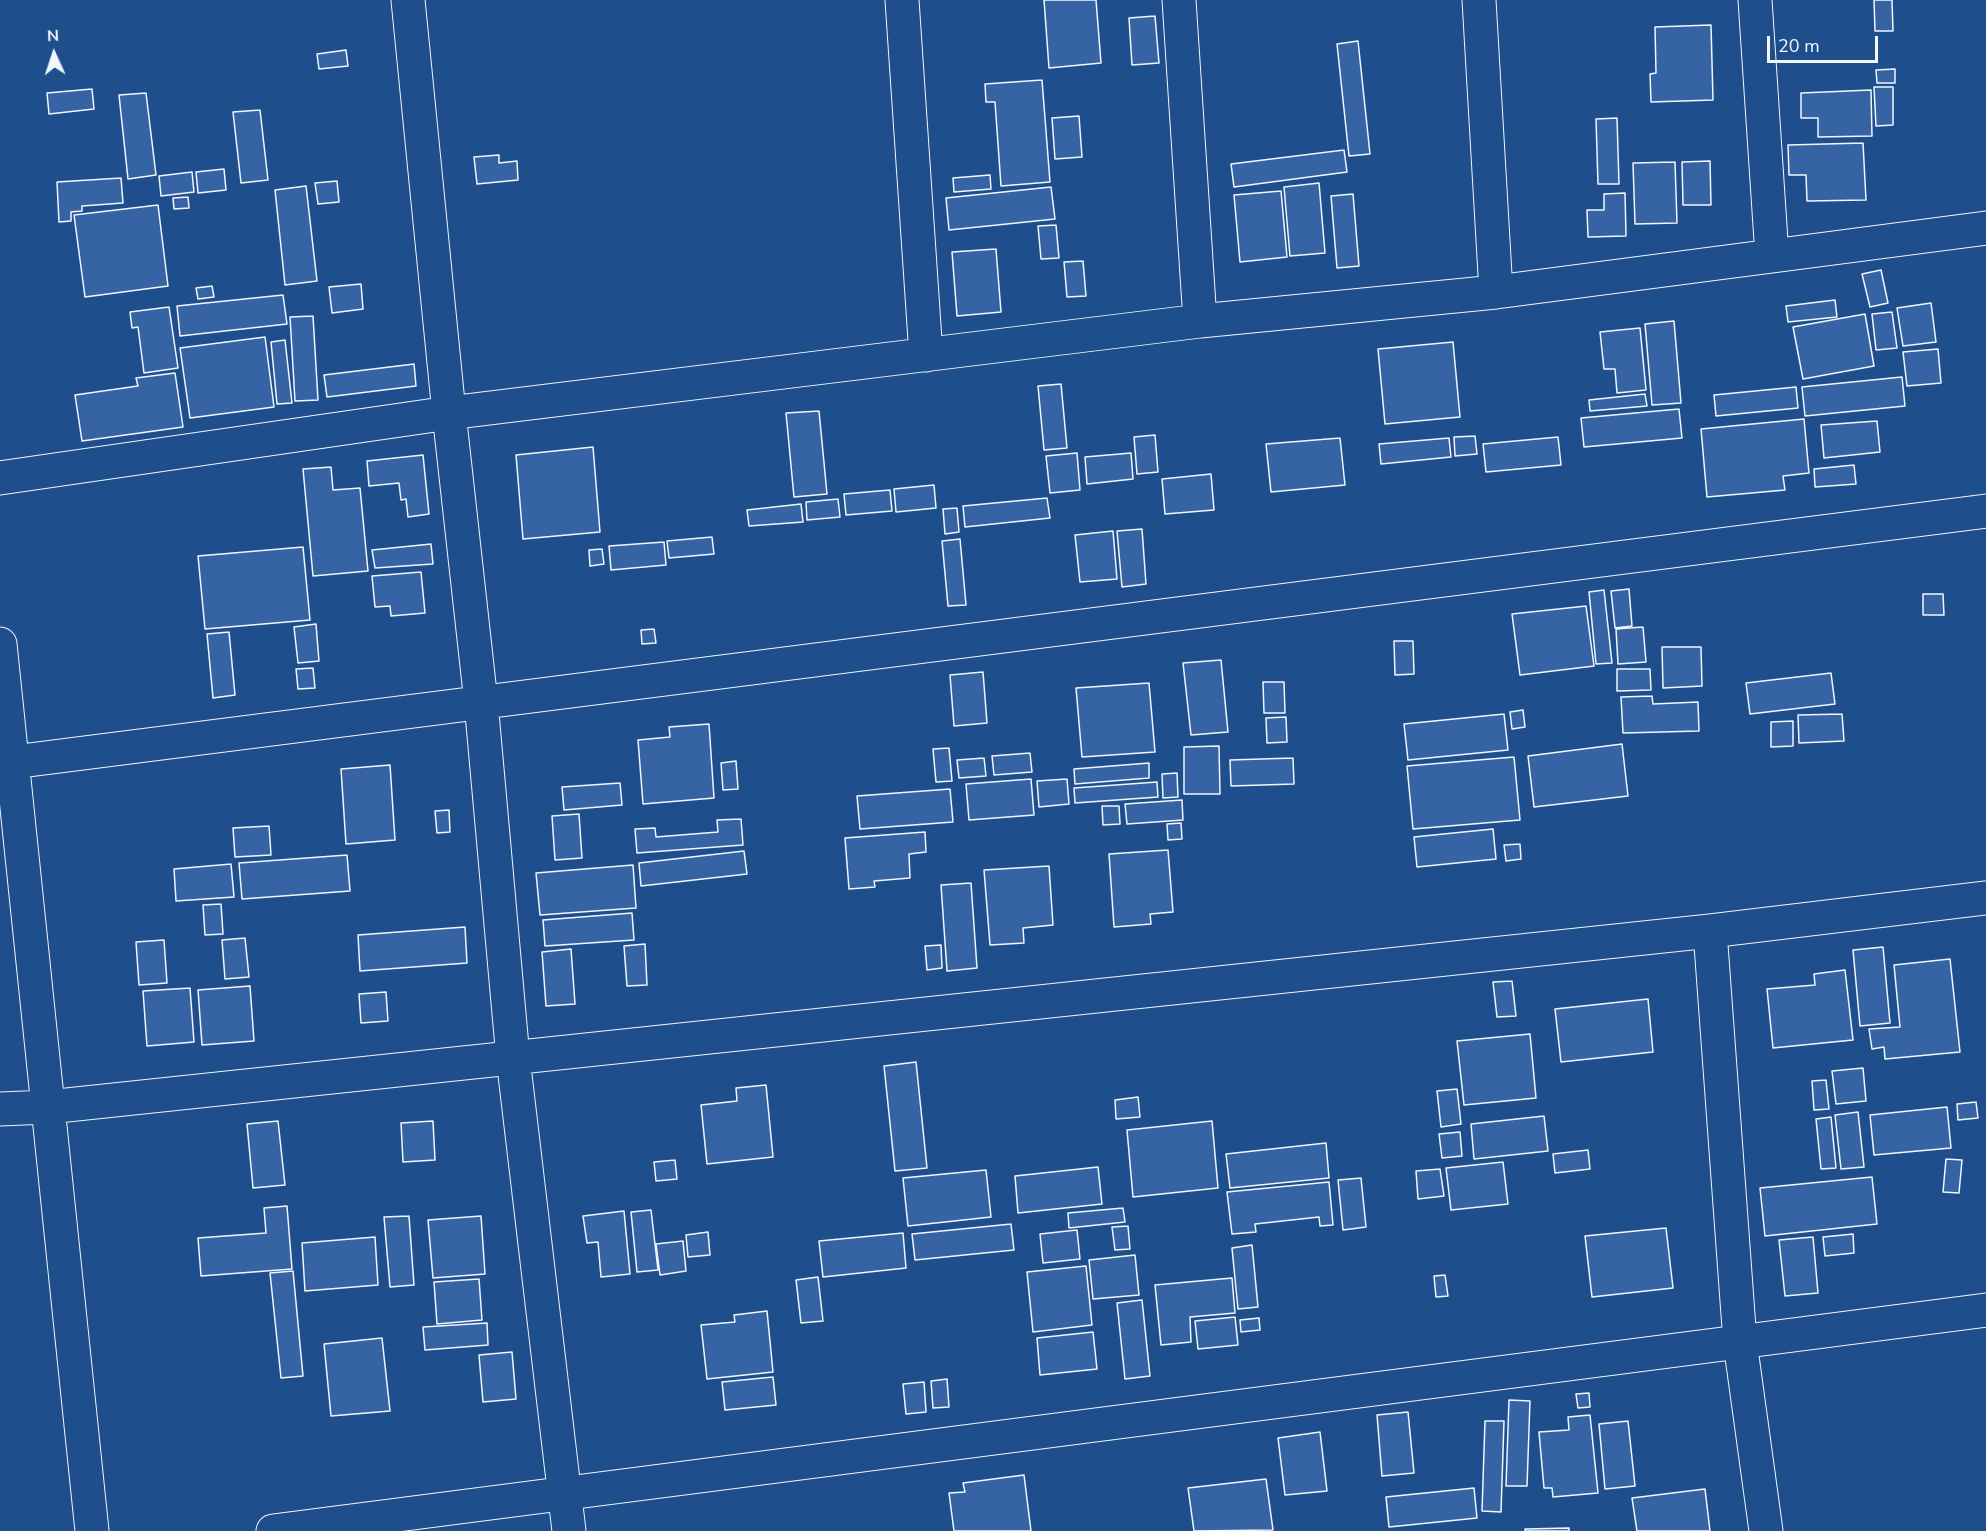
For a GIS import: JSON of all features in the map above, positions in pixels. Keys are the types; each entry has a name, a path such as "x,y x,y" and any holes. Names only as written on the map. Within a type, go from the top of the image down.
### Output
{"street":[{"path":"408,0 448,413 481,702 513,1058 569,1531"},
{"path":"902,0 926,355"},
{"path":"1179,0 1200,321"},
{"path":"1479,0 1496,292"},
{"path":"1755,0 1772,256"},
{"path":"0,478 448,413 1200,321 1496,292 1986,228"},
{"path":"13,762 1986,511"},
{"path":"0,644 92,1531"},
{"path":"0,1109 48,1107 1710,931 1986,898"},
{"path":"1710,931 1740,1342 1766,1531"},
{"path":"273,1531 1986,1310"}],"building":[{"path":"1044,0 1096,0 1101,63 1049,68"},
{"path":"1874,0 1892,0 1893,31 1875,31"},
{"path":"1155,16 1159,63 1132,65 1129,18"},
{"path":"1711,25 1713,100 1651,102 1650,74 1656,73 1655,27"},
{"path":"1358,41 1370,154 1349,156 1337,44"},
{"path":"346,50 348,66 319,69 317,54"},
{"path":"1895,69 1895,83 1877,83 1876,70"},
{"path":"1042,80 1050,182 1001,186 995,102 986,102 985,84"},
{"path":"1874,87 1893,87 1893,125 1876,126"},
{"path":"92,89 94,109 49,114 47,93"},
{"path":"1871,90 1872,136 1818,137 1818,118 1801,118 1801,93"},
{"path":"146,93 156,175 128,179 119,95"},
{"path":"260,110 268,180 241,183 233,112"},
{"path":"1079,116 1082,157 1055,159 1052,118"},
{"path":"1617,118 1619,184 1598,184 1596,119"},
{"path":"1863,143 1866,200 1807,201 1806,175 1789,175 1788,145"},
{"path":"1344,150 1347,172 1234,187 1231,164"},
{"path":"499,155 499,163 517,161 518,180 477,184 474,157"},
{"path":"1710,161 1711,205 1683,205 1682,162"},
{"path":"1675,162 1677,223 1635,224 1633,163"},
{"path":"224,169 226,190 198,193 196,172"},
{"path":"192,172 194,192 161,196 159,176"},
{"path":"990,175 991,189 954,192 953,178"},
{"path":"121,178 123,203 82,206 82,211 71,212 71,221 59,222 57,182"},
{"path":"337,181 339,202 318,204 315,183"},
{"path":"1319,183 1325,253 1290,256 1284,187"},
{"path":"306,186 317,281 285,285 275,190"},
{"path":"1051,187 1055,219 949,230 946,198"},
{"path":"1281,191 1287,257 1240,262 1234,195"},
{"path":"1625,193 1626,236 1588,237 1587,210 1604,210 1604,194"},
{"path":"1353,194 1359,266 1337,268 1331,196"},
{"path":"188,197 189,208 174,209 173,198"},
{"path":"158,205 168,286 85,297 74,215"},
{"path":"1056,225 1059,258 1041,259 1038,226"},
{"path":"996,249 1001,312 957,316 952,252"},
{"path":"1083,261 1086,296 1067,297 1064,262"},
{"path":"1881,270 1888,303 1870,307 1862,274"},
{"path":"361,284 363,309 332,313 329,287"},
{"path":"212,286 214,297 198,299 196,288"},
{"path":"283,295 287,324 180,336 177,306"},
{"path":"1835,300 1837,317 1788,322 1786,306"},
{"path":"1931,303 1936,342 1903,346 1897,308"},
{"path":"169,307 178,368 144,373 138,327 132,328 130,312"},
{"path":"1892,312 1897,348 1876,350 1872,314"},
{"path":"1865,314 1874,366 1803,379 1793,327"},
{"path":"313,316 318,400 295,401 290,317"},
{"path":"1674,321 1681,403 1652,405 1645,324"},
{"path":"1640,328 1646,390 1617,393 1615,369 1604,369 1600,332"},
{"path":"265,337 274,407 190,418 180,348"},
{"path":"285,340 292,403 277,404 271,342"},
{"path":"1453,342 1460,417 1385,424 1378,349"},
{"path":"1938,349 1941,383 1907,386 1903,352"},
{"path":"414,364 416,386 327,397 324,375"},
{"path":"175,373 183,427 82,441 75,395 138,386 136,378"},
{"path":"1902,377 1905,406 1805,416 1802,387"},
{"path":"1061,384 1067,448 1044,450 1038,386"},
{"path":"1796,387 1798,408 1716,416 1714,395"},
{"path":"1645,394 1647,406 1590,411 1589,400"},
{"path":"1679,409 1682,438 1584,447 1581,418"},
{"path":"819,411 827,494 794,497 786,413"},
{"path":"1804,419 1809,473 1783,476 1785,490 1707,497 1701,429"},
{"path":"1877,421 1880,452 1824,458 1821,425"},
{"path":"1155,435 1158,472 1137,474 1134,437"},
{"path":"1475,436 1477,454 1455,456 1454,437"},
{"path":"1558,437 1561,465 1486,472 1483,444"},
{"path":"1340,438 1345,485 1271,492 1266,444"},
{"path":"1449,438 1451,457 1381,464 1379,444"},
{"path":"593,447 600,532 523,539 516,455"},
{"path":"1077,453 1080,490 1050,493 1046,456"},
{"path":"1131,453 1133,479 1087,484 1085,457"},
{"path":"423,455 429,514 408,517 406,499 401,500 399,483 369,486 367,461"},
{"path":"1854,465 1856,484 1815,487 1814,469"},
{"path":"331,467 333,490 360,488 368,571 313,576 303,469"},
{"path":"1211,474 1214,510 1165,514 1162,479"},
{"path":"934,485 936,508 896,512 894,489"},
{"path":"890,490 892,511 846,515 844,494"},
{"path":"1047,498 1050,518 965,527 963,506"},
{"path":"838,499 840,517 807,520 806,502"},
{"path":"801,504 803,522 749,526 747,510"},
{"path":"957,508 959,532 945,534 943,509"},
{"path":"1142,529 1146,584 1122,587 1117,531"},
{"path":"1113,531 1117,579 1080,582 1075,535"},
{"path":"712,537 714,554 669,558 667,541"},
{"path":"960,539 966,605 948,606 942,541"},
{"path":"664,542 666,565 611,570 609,546"},
{"path":"431,544 433,564 375,568 372,550"},
{"path":"303,547 310,620 205,629 198,556"},
{"path":"602,549 604,564 590,566 589,550"},
{"path":"421,572 425,613 391,616 390,606 375,607 372,576"},
{"path":"1629,589 1632,626 1615,628 1611,591"},
{"path":"1604,590 1612,663 1596,664 1589,592"},
{"path":"1923,594 1943,594 1944,615 1923,615"},
{"path":"1586,606 1594,666 1520,675 1512,614"},
{"path":"316,624 319,661 298,663 294,627"},
{"path":"1643,627 1646,662 1618,664 1616,629"},
{"path":"654,629 656,643 642,644 641,630"},
{"path":"229,632 235,695 213,698 207,634"},
{"path":"1394,641 1413,641 1414,674 1395,675"},
{"path":"1662,647 1701,647 1702,686 1663,688"},
{"path":"1221,660 1228,732 1191,735 1183,663"},
{"path":"313,668 315,688 298,689 296,669"},
{"path":"1617,669 1650,669 1651,690 1617,691"},
{"path":"983,672 987,723 954,726 950,675"},
{"path":"1831,673 1835,704 1750,714 1746,683"},
{"path":"1263,682 1284,682 1285,713 1264,713"},
{"path":"1149,683 1155,752 1082,757 1076,688"},
{"path":"1652,696 1653,704 1698,702 1699,731 1623,733 1621,697"},
{"path":"1523,710 1525,727 1512,729 1510,712"},
{"path":"1504,714 1508,750 1408,760 1404,724"},
{"path":"1842,714 1844,741 1799,743 1798,715"},
{"path":"1286,717 1287,742 1267,743 1266,718"},
{"path":"1793,721 1793,746 1771,747 1771,722"},
{"path":"709,724 714,798 643,804 638,740 670,737 669,727"},
{"path":"1622,744 1628,796 1534,807 1528,756"},
{"path":"1219,746 1220,794 1184,794 1184,747"},
{"path":"949,748 952,781 936,782 933,749"},
{"path":"1030,753 1032,772 994,775 992,756"},
{"path":"1514,757 1520,820 1413,829 1407,766"},
{"path":"984,758 986,776 959,778 957,760"},
{"path":"1293,758 1294,784 1231,786 1230,760"},
{"path":"736,761 738,789 723,790 721,763"},
{"path":"1149,763 1149,778 1075,784 1074,769"},
{"path":"390,765 395,840 346,844 341,769"},
{"path":"1177,773 1178,797 1163,798 1162,774"},
{"path":"1031,779 1034,815 969,820 966,784"},
{"path":"1067,779 1069,804 1039,807 1037,781"},
{"path":"1157,782 1158,797 1075,803 1074,788"},
{"path":"620,783 622,805 564,810 562,787"},
{"path":"950,789 953,822 860,829 857,796"},
{"path":"1182,800 1183,820 1127,824 1125,804"},
{"path":"1102,806 1119,806 1120,824 1103,825"},
{"path":"449,810 450,832 437,833 435,811"},
{"path":"579,814 582,858 555,860 552,816"},
{"path":"741,819 743,845 637,853 635,829 655,828 656,837 718,832 717,820"},
{"path":"1181,823 1182,839 1168,840 1167,824"},
{"path":"269,826 271,855 235,857 233,828"},
{"path":"1493,829 1496,859 1417,867 1414,837"},
{"path":"925,832 926,852 909,854 910,878 874,881 875,887 849,889 845,838"},
{"path":"1520,844 1521,859 1506,861 1504,845"},
{"path":"1168,850 1173,912 1150,914 1151,924 1114,927 1109,854"},
{"path":"744,851 747,874 641,886 639,863"},
{"path":"347,855 350,891 242,899 239,863"},
{"path":"231,864 234,897 176,901 174,869"},
{"path":"633,865 636,908 540,915 536,873"},
{"path":"1049,866 1053,925 1023,928 1024,943 990,945 984,870"},
{"path":"971,883 977,968 947,971 941,885"},
{"path":"221,904 223,934 205,935 203,905"},
{"path":"632,913 634,940 545,946 543,920"},
{"path":"465,927 467,963 360,971 358,935"},
{"path":"245,938 249,977 225,979 222,940"},
{"path":"164,940 167,983 139,985 136,942"},
{"path":"645,944 647,985 627,986 624,946"},
{"path":"941,945 942,968 927,970 925,946"},
{"path":"1883,947 1890,1023 1860,1026 1853,950"},
{"path":"571,949 575,1004 546,1006 542,952"},
{"path":"1950,959 1960,1052 1885,1059 1884,1047 1872,1049 1869,1029 1900,1027 1894,965"},
{"path":"1845,970 1853,1040 1773,1048 1767,989 1815,985 1814,974"},
{"path":"1512,981 1516,1016 1497,1017 1493,982"},
{"path":"250,986 254,1041 202,1045 198,990"},
{"path":"190,988 194,1042 147,1046 143,991"},
{"path":"386,992 388,1021 361,1023 359,994"},
{"path":"1648,999 1653,1052 1561,1062 1555,1009"},
{"path":"1530,1034 1536,1098 1464,1105 1457,1041"},
{"path":"916,1062 927,1168 895,1171 884,1066"},
{"path":"1863,1068 1866,1101 1836,1104 1832,1071"},
{"path":"1826,1080 1829,1109 1814,1110 1812,1081"},
{"path":"766,1085 773,1157 707,1164 701,1105 737,1101 736,1088"},
{"path":"1457,1089 1461,1124 1441,1127 1437,1091"},
{"path":"1138,1097 1140,1117 1116,1119 1115,1100"},
{"path":"1976,1102 1978,1118 1958,1120 1957,1104"},
{"path":"1947,1107 1951,1148 1874,1155 1870,1115"},
{"path":"1858,1112 1864,1167 1841,1169 1835,1115"},
{"path":"1544,1116 1548,1151 1474,1159 1471,1124"},
{"path":"1831,1117 1836,1168 1821,1169 1816,1119"},
{"path":"278,1121 285,1185 253,1188 247,1124"},
{"path":"433,1121 435,1160 403,1162 401,1123"},
{"path":"1212,1121 1218,1188 1133,1197 1127,1130"},
{"path":"1460,1132 1462,1156 1442,1158 1439,1134"},
{"path":"1326,1143 1329,1178 1230,1188 1226,1154"},
{"path":"1588,1150 1590,1169 1555,1173 1553,1154"},
{"path":"1946,1159 1962,1160 1959,1193 1943,1192"},
{"path":"675,1160 677,1179 656,1181 654,1162"},
{"path":"1503,1162 1508,1204 1451,1210 1446,1168"},
{"path":"1098,1167 1102,1204 1018,1213 1015,1176"},
{"path":"1440,1169 1444,1196 1418,1199 1416,1171"},
{"path":"986,1170 991,1217 908,1226 903,1178"},
{"path":"1872,1177 1877,1224 1765,1236 1760,1188"},
{"path":"1361,1178 1366,1227 1343,1230 1338,1180"},
{"path":"1329,1182 1333,1225 1320,1226 1319,1217 1255,1224 1256,1232 1232,1234 1227,1192"},
{"path":"287,1206 292,1269 201,1276 198,1238 266,1233 264,1208"},
{"path":"1123,1208 1125,1222 1069,1228 1068,1213"},
{"path":"651,1210 658,1270 637,1272 631,1212"},
{"path":"624,1211 630,1274 601,1277 598,1242 587,1243 583,1216"},
{"path":"409,1216 414,1285 390,1287 384,1217"},
{"path":"481,1216 485,1274 433,1278 428,1220"},
{"path":"1011,1224 1014,1250 915,1260 912,1234"},
{"path":"1128,1226 1130,1249 1115,1250 1112,1227"},
{"path":"1666,1228 1673,1288 1592,1297 1585,1236"},
{"path":"1077,1230 1080,1259 1043,1263 1040,1234"},
{"path":"708,1232 710,1255 688,1257 686,1235"},
{"path":"903,1233 906,1268 823,1277 819,1241"},
{"path":"1853,1234 1854,1253 1825,1256 1823,1237"},
{"path":"375,1237 378,1285 305,1291 302,1243"},
{"path":"1813,1237 1818,1293 1785,1296 1779,1240"},
{"path":"683,1241 686,1271 660,1275 656,1244"},
{"path":"1252,1245 1258,1307 1238,1309 1232,1248"},
{"path":"1135,1255 1139,1295 1093,1299 1089,1260"},
{"path":"1086,1266 1092,1325 1033,1332 1027,1272"},
{"path":"293,1271 303,1376 281,1378 270,1273"},
{"path":"1445,1275 1448,1296 1436,1297 1434,1276"},
{"path":"818,1277 823,1321 801,1323 796,1280"},
{"path":"1232,1278 1235,1313 1190,1317 1191,1342 1161,1345 1155,1285"},
{"path":"479,1279 482,1320 437,1324 434,1282"},
{"path":"1142,1300 1150,1376 1125,1379 1117,1303"},
{"path":"767,1311 773,1372 707,1379 701,1325 735,1322 734,1315"},
{"path":"1235,1317 1238,1345 1198,1349 1195,1321"},
{"path":"1259,1318 1260,1330 1241,1332 1240,1320"},
{"path":"487,1323 488,1345 425,1350 423,1327"},
{"path":"1093,1332 1097,1369 1040,1375 1037,1338"},
{"path":"382,1338 390,1411 331,1416 324,1344"},
{"path":"512,1352 516,1399 483,1402 479,1355"},
{"path":"773,1377 776,1405 725,1410 722,1382"},
{"path":"947,1379 949,1407 933,1408 931,1381"},
{"path":"924,1382 926,1412 906,1414 903,1384"},
{"path":"1589,1393 1590,1407 1578,1408 1576,1394"},
{"path":"1509,1400 1530,1401 1527,1486 1506,1486"},
{"path":"1408,1412 1414,1473 1382,1476 1377,1415"},
{"path":"1590,1415 1598,1493 1553,1497 1552,1488 1544,1488 1539,1432 1569,1430 1568,1417"},
{"path":"1485,1421 1504,1421 1501,1512 1482,1511"},
{"path":"1628,1421 1635,1486 1605,1489 1599,1424"},
{"path":"1320,1432 1327,1491 1285,1495 1278,1438"},
{"path":"1024,1475 1031,1531 954,1531 949,1493 965,1492 963,1483"},
{"path":"1266,1479 1273,1530 1194,1531 1188,1488"},
{"path":"1474,1488 1477,1518 1389,1527 1386,1497"},
{"path":"1705,1489 1710,1531 1637,1531 1632,1498"},
{"path":"1569,1528 1569,1531 1525,1531 1525,1529"}]}
